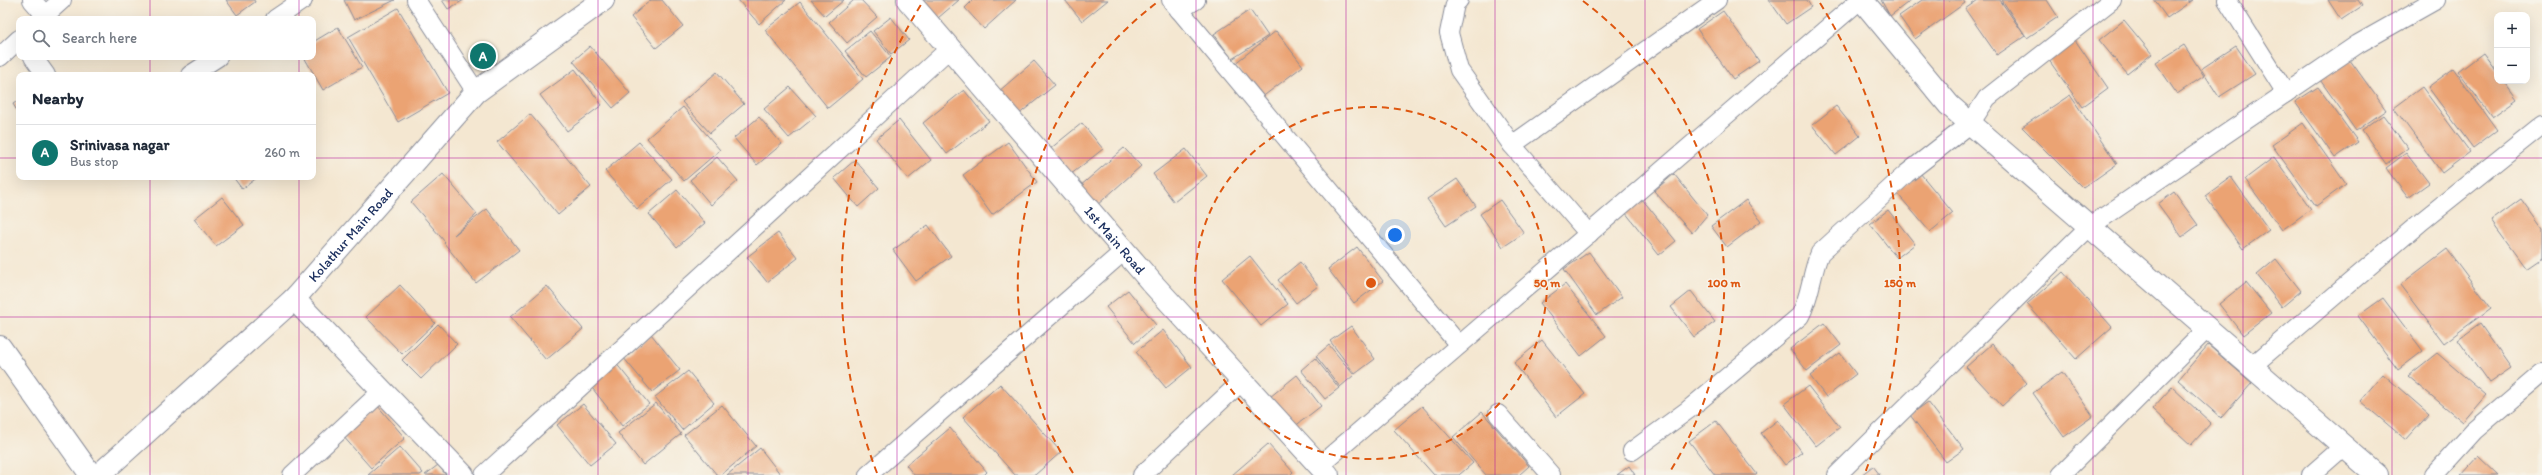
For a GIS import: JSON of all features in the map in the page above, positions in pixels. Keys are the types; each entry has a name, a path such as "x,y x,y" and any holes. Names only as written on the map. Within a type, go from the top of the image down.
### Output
{"street":[{"path":"32,0 42,16"},
{"path":"44,16 62,0"},
{"path":"279,16 303,0"},
{"path":"416,0 476,92"},
{"name":"Kolathur Main Road","path":"99,475 294,299 476,92 603,0"},
{"name":"1st Main Road","path":"908,0 1124,251 1324,470"},
{"path":"1196,0 1175,5 1459,345"},
{"path":"1459,0 1455,4 1449,33 1459,70 1512,145 1589,234"},
{"path":"1512,145 1717,0"},
{"path":"1324,470 1459,345 1861,0 1949,105 2377,475"},
{"path":"1632,451 1688,410 1800,316 1807,302 1814,266 1820,253 1906,174 1970,124 1987,98 2112,0"},
{"path":"2227,0 2286,93"},
{"path":"1837,475 2089,227 2358,44 2436,0"},
{"path":"0,57 16,42"},
{"path":"484,475 949,49"},
{"path":"35,60 44,72"},
{"path":"195,72 213,60"},
{"path":"2251,367 2422,221 2542,125"},
{"path":"868,475 1124,251"},
{"path":"294,299 463,475"},
{"path":"2062,475 2207,329"},
{"path":"0,347 91,475"},
{"path":"2434,475 2474,431 2542,373"},
{"path":"1142,475 1242,381"},
{"path":"292,475 382,391"},
{"path":"1498,414 1551,475"},
{"path":"2311,475 2343,447"}],"building":[{"path":"226,0 254,0 255,2 237,15"},
{"path":"344,0 395,0 354,20"},
{"path":"442,0 464,0 448,9"},
{"path":"651,0 662,0 683,26 656,48 631,17"},
{"path":"738,0 786,0 759,24"},
{"path":"811,0 844,0 825,16"},
{"path":"854,0 861,0 877,17 847,43 829,22"},
{"path":"922,0 959,0 938,18"},
{"path":"973,0 1016,0 984,29 965,8"},
{"path":"1065,0 1108,0 1082,21"},
{"path":"1769,0 1807,0 1811,7 1786,24"},
{"path":"1881,0 1911,0 1890,16"},
{"path":"1922,0 1963,0 1965,3 1915,39 1899,16"},
{"path":"1978,0 2000,0 2025,36 1997,55 1965,9"},
{"path":"2002,0 2047,0 2058,17 2027,38"},
{"path":"2154,0 2193,0 2167,18"},
{"path":"2328,0 2358,0 2362,6 2341,20"},
{"path":"800,2 863,79 828,108 765,30"},
{"path":"398,8 448,93 398,122 348,37"},
{"path":"1250,10 1268,36 1232,59 1214,34"},
{"path":"1723,11 1759,61 1733,79 1697,29"},
{"path":"891,17 909,40 891,54 873,31"},
{"path":"2124,20 2152,54 2127,74 2099,40"},
{"path":"338,27 362,67 323,90 316,78 316,72 313,72 306,60 316,60 316,40"},
{"path":"870,31 891,57 866,77 845,51"},
{"path":"1276,31 1303,66 1261,98 1234,64"},
{"path":"2073,37 2108,88 2082,107 2046,56"},
{"path":"2184,45 2204,76 2177,94 2156,63"},
{"path":"590,46 630,93 613,108 573,61"},
{"path":"2236,46 2255,74 2219,97 2201,69"},
{"path":"2483,53 2494,68 2494,84 2506,84 2517,99 2492,117 2458,72"},
{"path":"2347,56 2386,110 2356,131 2318,77"},
{"path":"1034,61 1055,85 1018,115 998,92"},
{"path":"575,69 602,105 567,131 540,95"},
{"path":"2453,69 2497,130 2473,148 2428,87"},
{"path":"717,72 744,104 710,133 682,102"},
{"path":"790,87 816,116 789,138 764,109"},
{"path":"2318,87 2358,142 2335,158 2295,102"},
{"path":"2422,87 2470,152 2442,173 2394,108"},
{"path":"964,90 989,121 947,154 923,123"},
{"path":"2070,95 2117,164 2083,188 2022,127"},
{"path":"16,102 16,109 13,104"},
{"path":"1836,106 1860,136 1836,155 1812,125"},
{"path":"683,107 720,150 684,181 647,138"},
{"path":"530,114 591,187 558,215 497,142"},
{"path":"2383,115 2408,148 2386,164 2362,130"},
{"path":"759,117 782,144 757,165 734,138"},
{"path":"899,120 931,160 908,179 876,139"},
{"path":"1082,123 1103,149 1070,175 1050,149"},
{"path":"2303,123 2346,184 2316,206 2272,145"},
{"path":"639,142 672,179 637,209 605,171"},
{"path":"1008,142 1037,182 992,215 963,175"},
{"path":"1124,148 1141,166 1096,206 1079,187"},
{"path":"1186,149 1207,176 1174,202 1153,174"},
{"path":"2406,153 2429,183 2408,198 2386,168"},
{"path":"717,157 738,181 711,205 690,180"},
{"path":"2274,157 2311,209 2282,230 2245,179"},
{"path":"855,160 879,188 858,207 834,178"},
{"path":"1920,173 1953,213 1930,232 1896,192"},
{"path":"443,174 477,214 454,235 487,209 519,250 476,283 444,243 445,242 411,202"},
{"path":"1674,174 1707,215 1692,233 1654,191"},
{"path":"2231,177 2269,230 2243,249 2205,196"},
{"path":"1457,179 1476,206 1446,226 1427,199"},
{"path":"235,180 254,180 242,189"},
{"path":"677,190 705,223 677,247 649,214"},
{"path":"2174,192 2198,225 2182,237 2158,204"},
{"path":"222,197 244,225 216,246 194,219"},
{"path":"1642,199 1676,241 1659,255 1625,212"},
{"path":"2521,199 2542,228 2542,258 2526,269 2491,221"},
{"path":"1500,200 1524,233 1503,247 1480,214"},
{"path":"1746,200 1761,221 1727,247 1711,226"},
{"path":"1888,210 1915,244 1897,258 1870,224"},
{"path":"928,225 951,256 916,281 893,250"},
{"path":"778,233 798,258 767,282 747,257"},
{"path":"1357,247 1383,281 1354,303 1328,269"},
{"path":"2447,249 2491,308 2444,343 2400,285"},
{"path":"1589,252 1622,297 1597,315 1564,269"},
{"path":"1250,256 1288,304 1261,326 1222,279"},
{"path":"2276,259 2301,291 2282,307 2257,275"},
{"path":"1300,262 1318,286 1296,303 1278,280"},
{"path":"2063,272 2112,327 2076,359 2027,304"},
{"path":"2246,282 2271,313 2243,335 2219,304"},
{"path":"1565,284 1606,336 1581,356 1540,303"},
{"path":"400,285 435,323 402,354 366,317"},
{"path":"547,286 583,329 546,360 510,317"},
{"path":"1128,290 1156,325 1135,343 1106,307"},
{"path":"1691,291 1715,322 1694,337 1671,307"},
{"path":"2383,298 2423,351 2398,370 2358,316"},
{"path":"1824,323 1841,345 1807,371 1790,349"},
{"path":"438,324 457,344 421,379 402,360"},
{"path":"2480,324 2511,368 2489,383 2458,340"},
{"path":"1351,326 1375,359 1355,374 1330,341"},
{"path":"1163,330 1192,367 1166,388 1136,352"},
{"path":"651,334 680,370 652,392 623,357"},
{"path":"1542,340 1585,394 1556,417 1514,363"},
{"path":"1992,344 2027,383 2002,406 1966,367"},
{"path":"1329,345 1354,375 1340,387 1316,356"},
{"path":"2208,345 2252,383 2221,418 2178,380"},
{"path":"1840,353 1856,374 1826,397 1810,376"},
{"path":"2437,353 2486,395 2463,422 2408,376"},
{"path":"1315,358 1339,388 1325,399 1301,370"},
{"path":"615,362 649,404 622,426 589,384"},
{"path":"688,371 714,403 682,430 655,397"},
{"path":"2062,372 2093,416 2064,437 2033,393"},
{"path":"2383,374 2429,414 2406,440 2360,401"},
{"path":"1297,375 1321,406 1294,427 1270,397"},
{"path":"1000,384 1061,452 1035,475 1015,475 963,417"},
{"path":"1808,386 1840,427 1816,446 1784,404"},
{"path":"2172,387 2211,423 2191,445 2152,409"},
{"path":"1928,402 1964,449 1946,462 1910,415"},
{"path":"656,403 681,434 643,465 618,433"},
{"path":"583,404 616,444 590,465 557,425"},
{"path":"377,405 405,438 371,468 342,435"},
{"path":"722,405 756,446 721,475 717,475 684,435"},
{"path":"1422,406 1473,463 1459,475 1434,475 1394,430"},
{"path":"1482,412 1529,466 1519,475 1486,475 1453,437"},
{"path":"1778,420 1802,452 1785,465 1761,433"},
{"path":"1716,421 1757,474 1756,475 1715,475 1689,441"},
{"path":"950,428 987,472 984,475 914,475 906,465"},
{"path":"1268,444 1293,472 1290,475 1232,475"},
{"path":"400,447 423,473 420,475 368,475"},
{"path":"760,448 781,475 727,475"},
{"path":"2478,456 2498,475 2461,475"},
{"path":"438,465 446,475 425,475"},
{"path":"1629,466 1635,475 1617,475"},
{"path":"1873,466 1880,475 1861,475"}],"place":[{"name":"Srinivasa nagar","path":"483,56"}]}
